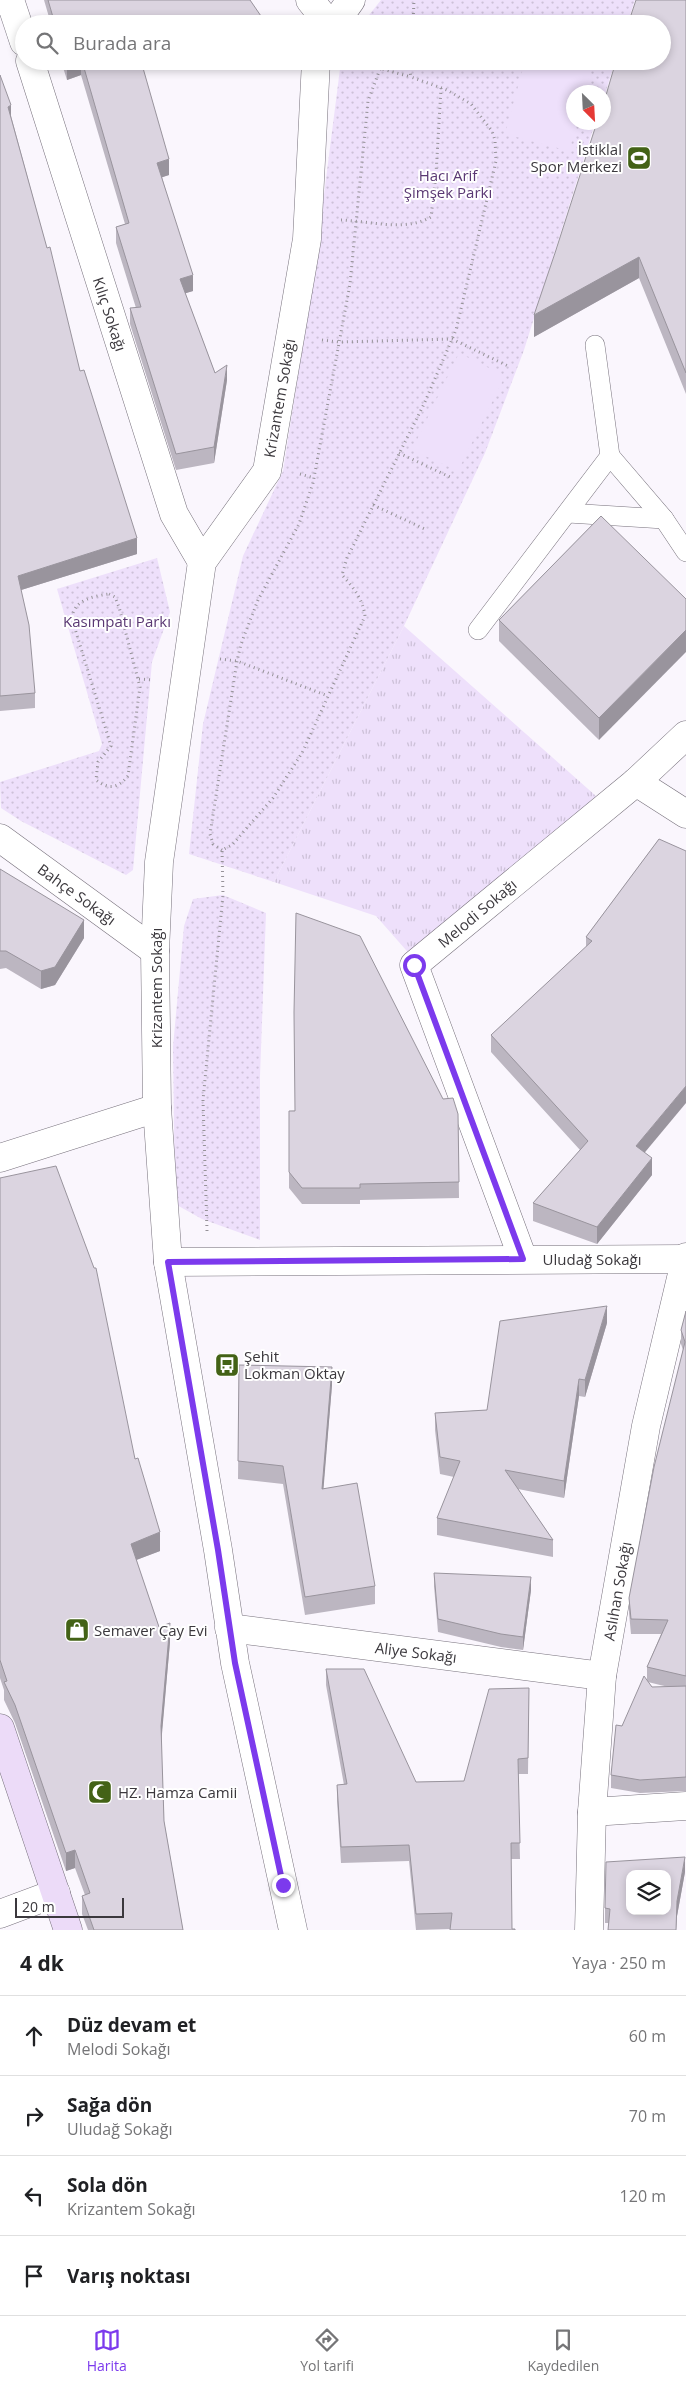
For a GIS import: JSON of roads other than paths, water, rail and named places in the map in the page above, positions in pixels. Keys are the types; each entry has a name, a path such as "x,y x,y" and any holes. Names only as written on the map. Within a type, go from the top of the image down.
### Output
{"main road":[{"path":"0,1728 68,1930"}],"street":[{"path":"10,0 15,15"},
{"path":"310,0 322,15"},
{"path":"340,15 351,0"},
{"name":"Kılıç Sokağı","path":"33,70 174,514 202,562"},
{"name":"Krizantem Sokağı","path":"293,1930 235,1663 180,1323 168,1262 157,1108 155,951 159,862 202,562 267,471 307,239 316,70"},
{"name":"Melodi Sokağı","path":"523,1259 414,965 636,782 686,735"},
{"path":"636,782 686,814"},
{"name":"Bahçe Sokağı","path":"0,838 155,951"},
{"path":"0,1158 157,1108"},
{"name":"Uludağ Sokağı","path":"168,1262 686,1258"},
{"name":"Aslıhan Sokağı","path":"589,1930 592,1812 602,1676 646,1426 686,1258"},
{"name":"Aliye Sokağı","path":"229,1628 602,1676"},
{"path":"592,1812 686,1806"},
{"path":"0,1914 56,1893"}],"lane":[{"path":"595,345 610,456 664,519 686,552"},
{"path":"478,630 610,456"},
{"path":"568,513 664,519"}],"place":[{"name":"İstiklal Spor Merkezi","path":"639,158"},
{"name":"Şehit Lokman Oktay","path":"227,1365"},
{"name":"Semaver Çay Evi","path":"77,1630"},
{"name":"HZ. Hamza Camii","path":"100,1792"}],"park label":[{"name":"Hacı Arif Şimşek Parkı","path":"448,184"},
{"name":"Kasımpatı Parkı","path":"117,621"}]}
